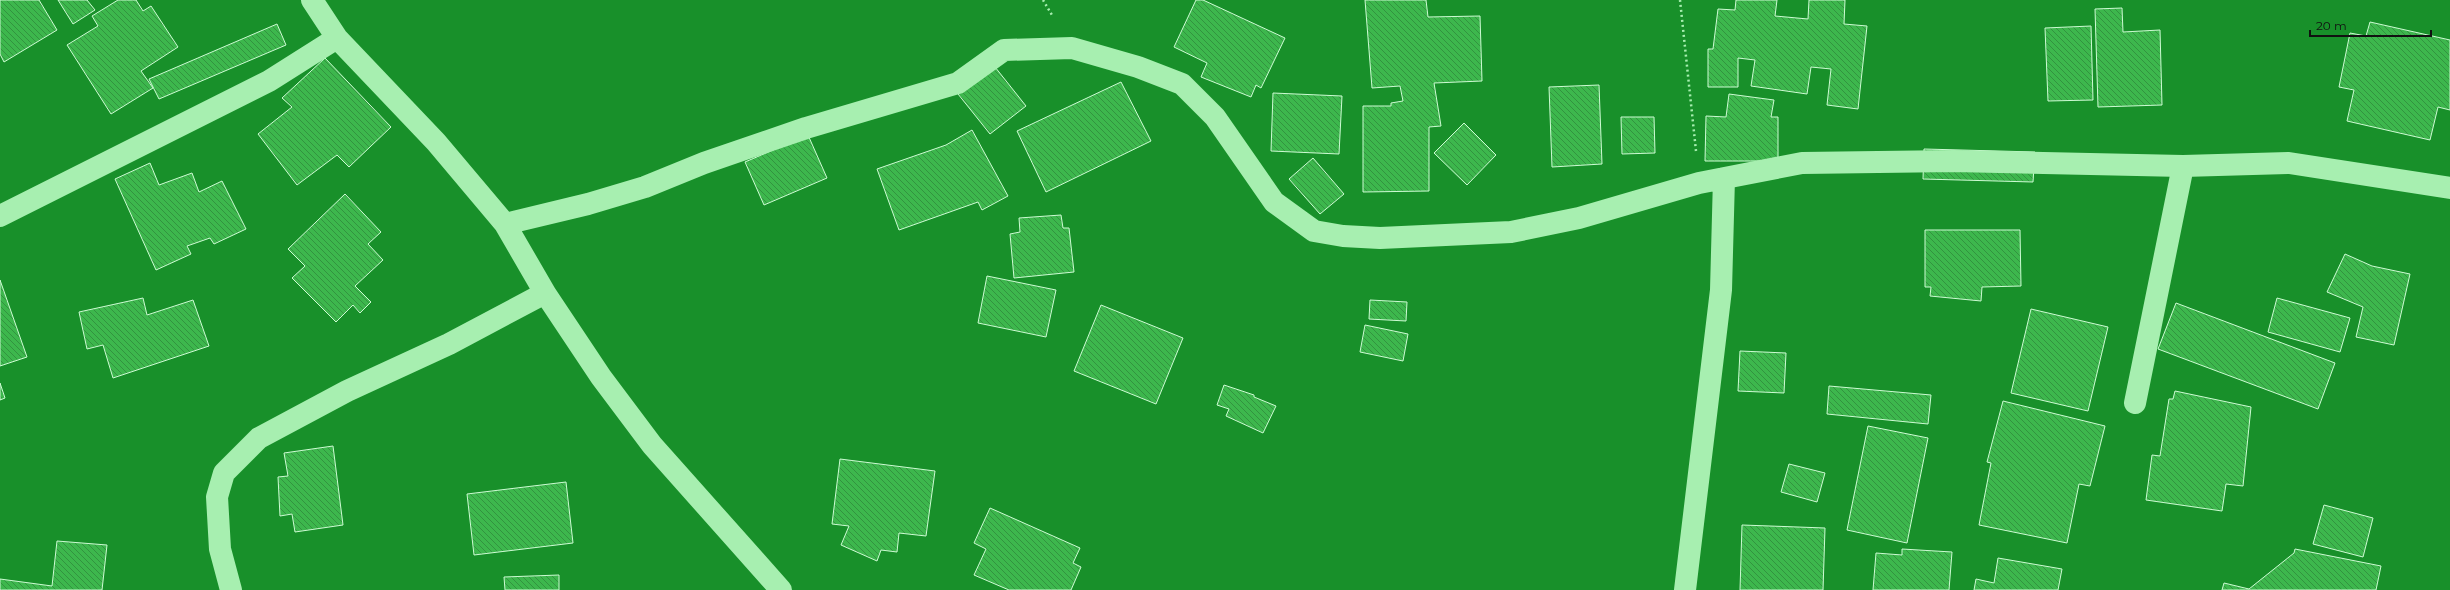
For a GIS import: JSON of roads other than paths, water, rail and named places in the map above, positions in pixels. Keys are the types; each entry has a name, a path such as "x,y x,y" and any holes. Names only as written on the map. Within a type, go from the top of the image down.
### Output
{"street":[{"path":"312,0 337,38 436,142 505,224 545,293 601,377 652,445 780,590"},
{"path":"0,216 269,81 337,38"},
{"path":"505,224 588,204 645,187 704,163 806,128 958,83 1004,50 1072,48 1138,67 1182,84 1215,117 1274,202 1314,231 1343,236 1380,238 1511,232 1579,218 1699,183 1802,163 1954,161 2183,166 2289,163 2420,182 2450,188"},
{"path":"2135,404 2183,166"},
{"path":"1686,590 1721,290 1724,178"},
{"path":"231,590 220,549 217,497 224,473 259,438 347,391 449,344 545,293"}]}
